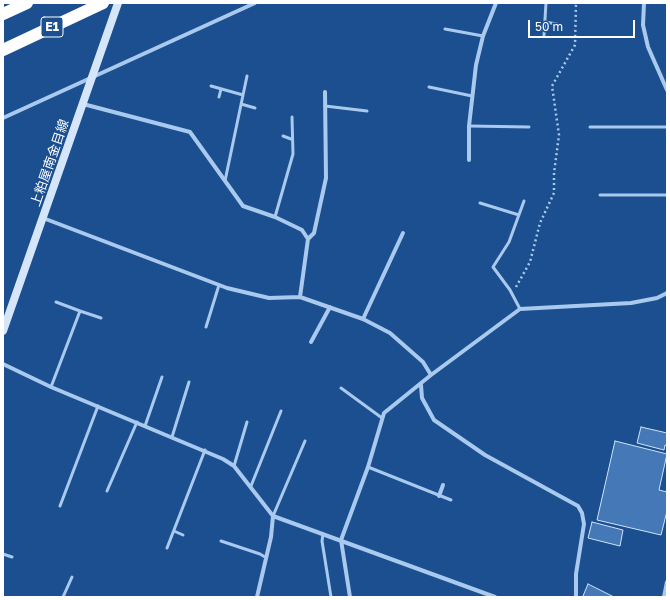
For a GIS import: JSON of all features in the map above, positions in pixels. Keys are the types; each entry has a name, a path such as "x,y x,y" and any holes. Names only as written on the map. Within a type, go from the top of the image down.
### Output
{"highway":[{"path":"3,14 27,3"},
{"name":"E1","path":"3,50 102,4"}],"main road":[{"name":"上粕屋南金目線","path":"3,330 118,3"}],"street":[{"path":"3,118 93,75 255,3"},
{"path":"469,160 469,126 478,53 496,3"},
{"path":"644,3 643,25 648,48 667,90"},
{"path":"300,297 308,239 314,233 326,178 325,92"},
{"path":"83,104 190,132 243,206 275,217 302,230 308,239"},
{"path":"43,218 219,285 269,298 300,297 363,319 390,332 423,362 431,375"},
{"path":"363,319 403,233"},
{"path":"350,597 341,540 368,467 384,413 421,385 431,375 520,309 631,303 657,298 667,293"},
{"path":"311,342 330,307"},
{"path":"3,364 51,387 205,450 234,466 273,516 495,597"},
{"path":"421,385 422,398 434,420 486,455 578,506 582,513 584,524 576,574 576,597"},
{"path":"439,496 443,485"},
{"path":"256,597 271,537 273,516"},
{"path":"664,597 667,582"}],"lane":[{"path":"544,35 546,3"},
{"path":"545,22 557,24"},
{"path":"445,29 483,36"},
{"path":"225,181 247,76"},
{"path":"211,86 243,95"},
{"path":"429,87 472,96"},
{"path":"219,97 221,89"},
{"path":"241,104 255,108"},
{"path":"325,106 367,111"},
{"path":"275,217 293,154 291,139 292,117"},
{"path":"469,126 529,127"},
{"path":"590,127 667,127"},
{"path":"284,136 291,139"},
{"path":"600,195 667,195"},
{"path":"520,309 512,294 493,267 509,242 524,201"},
{"path":"480,203 519,215"},
{"path":"206,327 219,285"},
{"path":"56,302 101,318"},
{"path":"51,387 80,311"},
{"path":"145,426 162,377"},
{"path":"172,437 189,382"},
{"path":"341,388 382,418"},
{"path":"60,506 98,406"},
{"path":"251,486 281,411"},
{"path":"107,491 137,422"},
{"path":"234,466 247,422"},
{"path":"273,516 305,441"},
{"path":"167,548 205,450"},
{"path":"368,467 451,500"},
{"path":"174,531 183,535"},
{"path":"323,533 322,541 331,597"},
{"path":"221,541 265,557"},
{"path":"3,554 12,558"},
{"path":"63,597 72,577"}],"path":[{"path":"512,294 530,262 540,223 554,193 554,173 559,135 552,86 575,45 576,3"}],"building":[{"path":"641,427 667,433 667,446 665,445 664,450 637,443"},
{"path":"615,441 667,454 659,490 667,492 667,511 661,535 597,520"},
{"path":"592,522 623,530 620,546 588,538"},
{"path":"588,584 614,597 583,596"}]}
